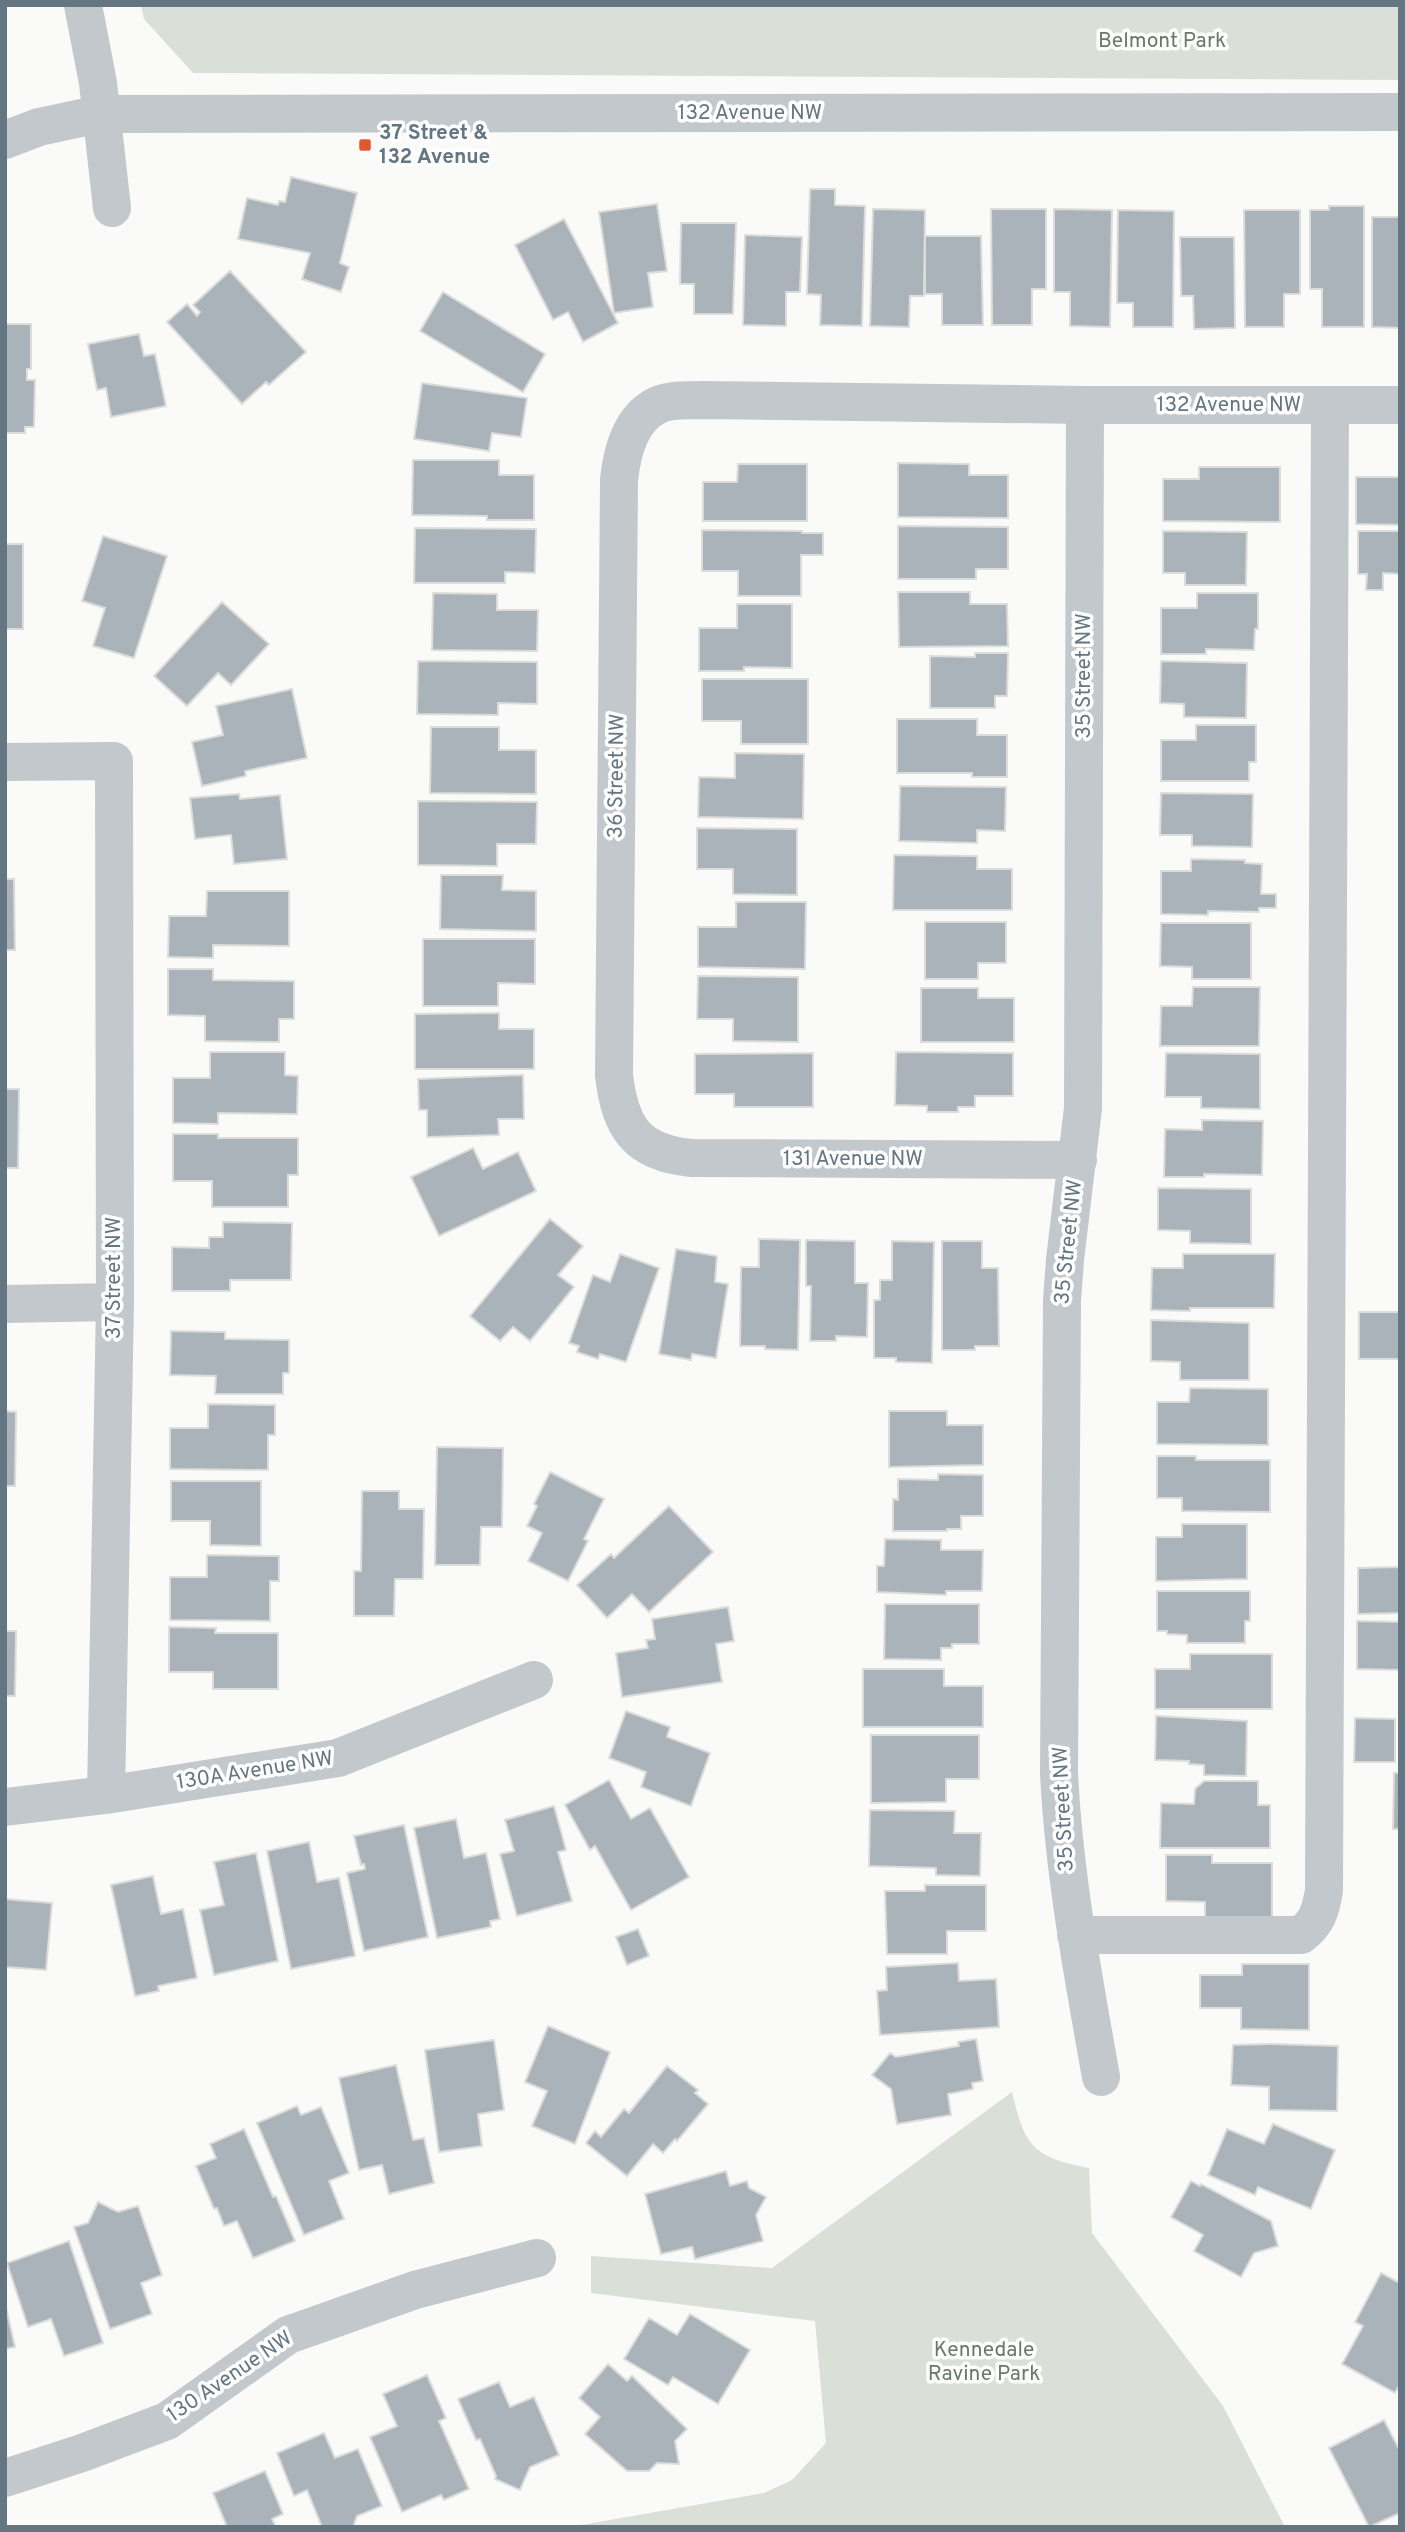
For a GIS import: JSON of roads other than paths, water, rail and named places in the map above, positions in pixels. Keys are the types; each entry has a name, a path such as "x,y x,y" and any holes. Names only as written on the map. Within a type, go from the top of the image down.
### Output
{"street":[{"path":"83,5 95,63 112,208"},
{"name":"132 Avenue NW","path":"5,140 39,127 100,114 1400,112"},
{"name":"132 Avenue NW","path":"642,416 660,404 702,400 1085,405 1400,405"},
{"name":"35 Street NW","path":"1085,405 1083,1108 1062,1300 1059,1773 1062,1831 1076,1935 1101,2077"},
{"path":"1076,1935 1301,1935 1312,1926 1321,1909 1324,1890 1330,405"},
{"name":"36 Street NW","path":"634,1136 622,1118 614,1075 619,494 621,458 628,439 642,416"},
{"name":"37 Street NW","path":"5,762 114,761 115,1302 106,1795"},
{"name":"131 Avenue NW","path":"634,1136 651,1150 691,1158 1078,1160"},
{"path":"5,1304 115,1302"},
{"name":"130A Avenue NW","path":"5,1807 106,1795 338,1758 534,1680"},
{"name":"130 Avenue NW","path":"5,2478 82,2453 166,2421 288,2335 415,2290 537,2258"}],"place":[{"name":"37 Street & 132 Avenue","path":"365,145"}],"park label":[{"name":"Belmont Park","path":"1162,41"},
{"name":"Kennedale Ravine Park","path":"984,2362"}]}
